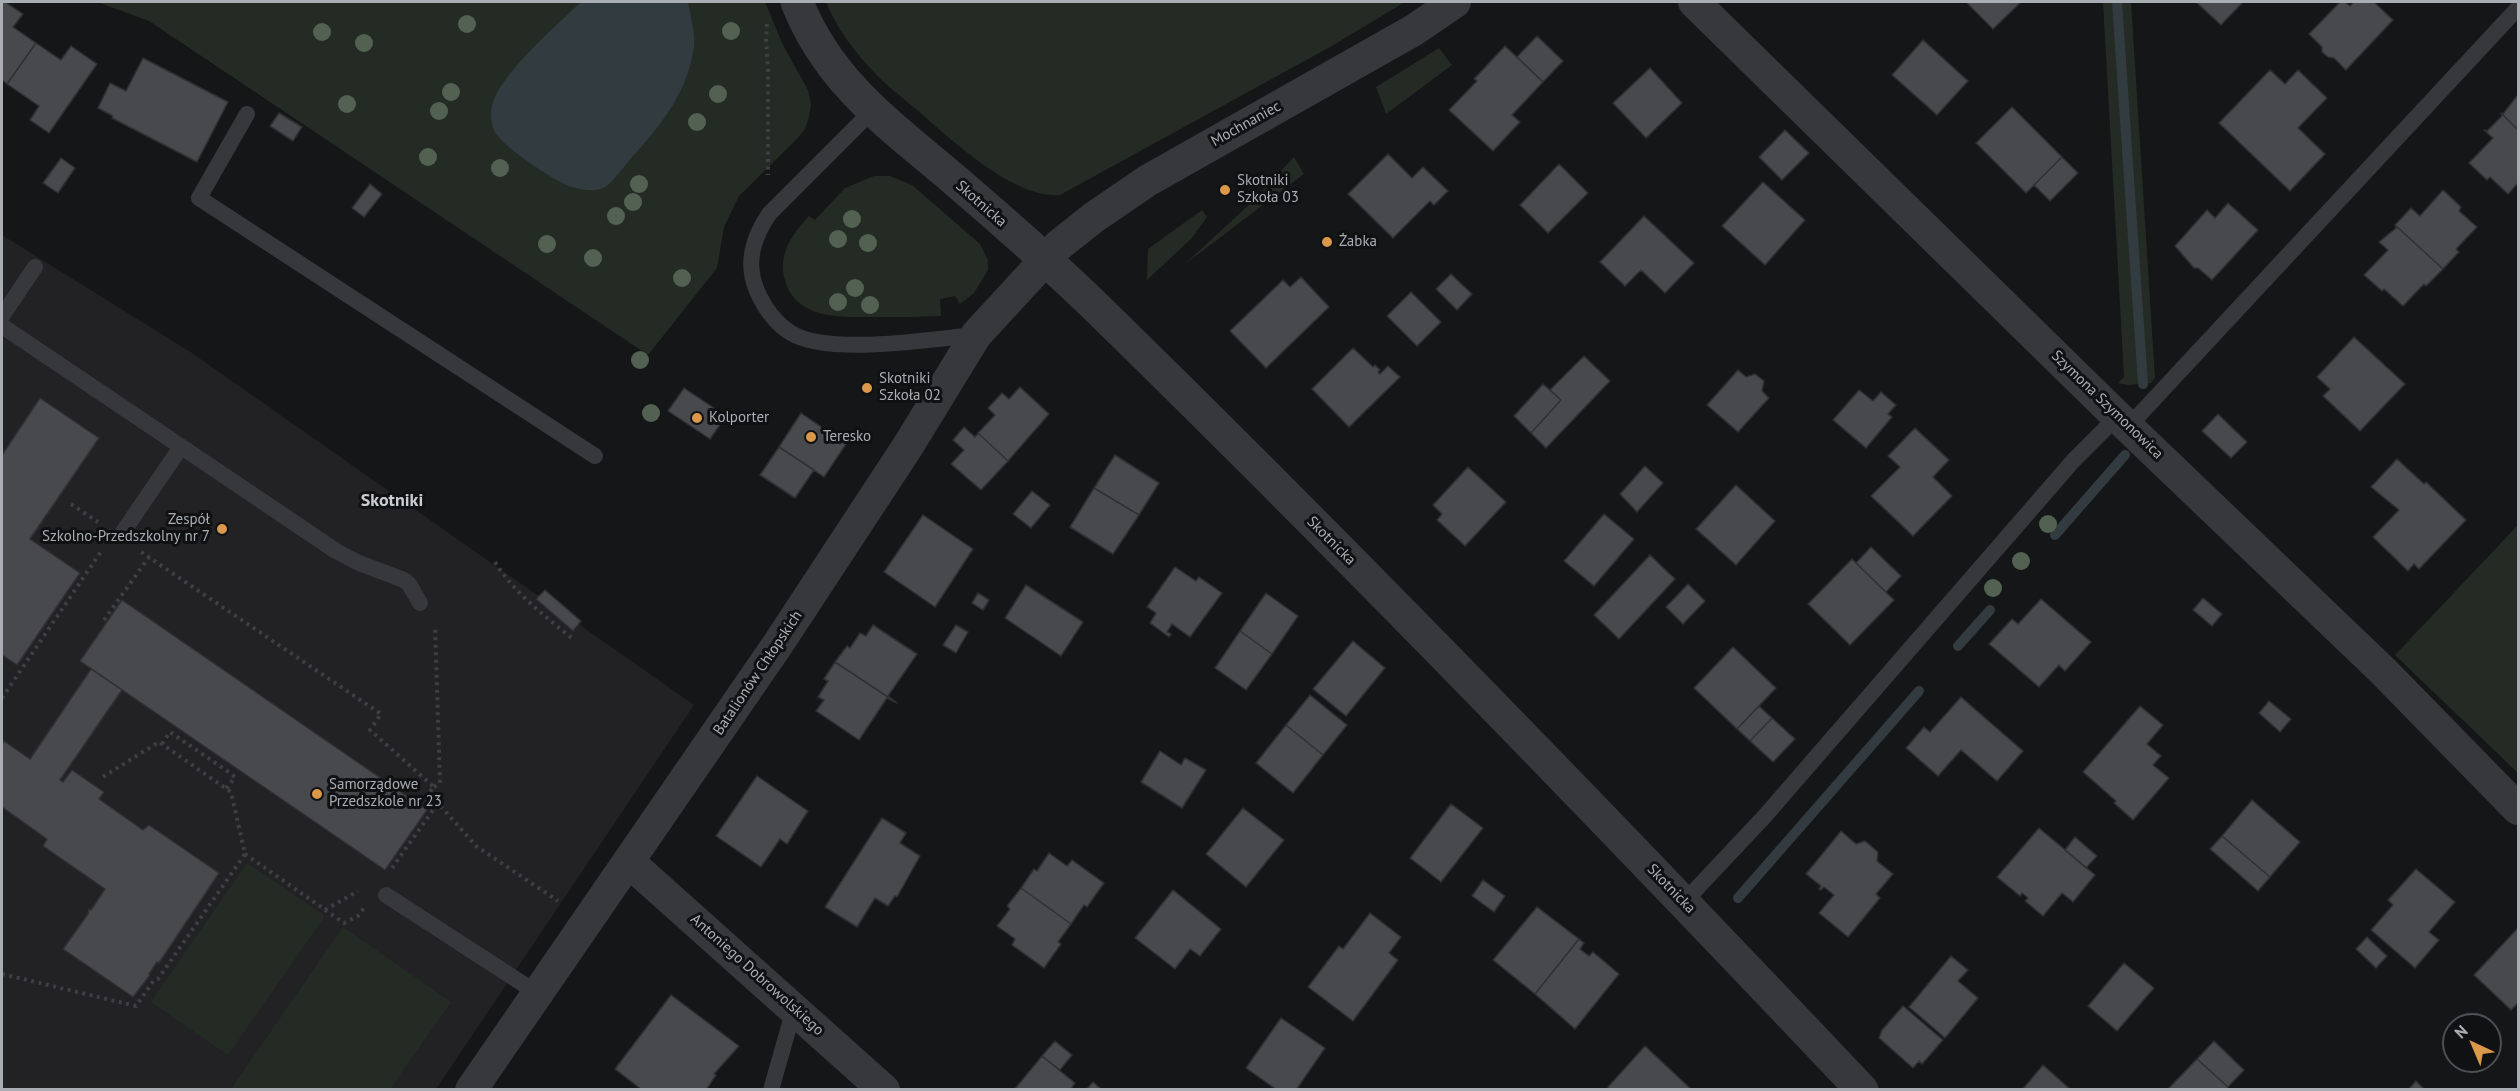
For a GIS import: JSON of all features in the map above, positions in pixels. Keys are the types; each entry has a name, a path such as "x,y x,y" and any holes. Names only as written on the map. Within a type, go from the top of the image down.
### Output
{"street":[{"name":"Skotnicka","path":"797,2 825,57 843,82 1097,308 1300,510 1684,902 1862,1089"},
{"name":"Mochnaniec","path":"1046,261 1059,245 1147,181 1414,30 1455,2"},
{"name":"Szymona Szymonowica","path":"1694,2 2123,422 2383,671 2518,810"},
{"name":"Batalionów Chłopskich","path":"471,1089 778,644 908,446 976,335 1046,261"},
{"name":"Antoniego Dobrowolskiego","path":"629,862 884,1089"}],"lane":[{"path":"1684,902 1764,818 2073,461 2123,422 2518,8"},
{"path":"873,110 769,214 758,231 752,254 751,277 762,302 778,323 792,334 812,341 838,345 976,335"},
{"path":"247,114 198,198 595,456"},
{"path":"2,316 35,267"},
{"path":"2,326 347,558 404,579 410,584 420,603"},
{"path":"123,532 181,447"},
{"path":"378,897 537,993"},
{"path":"771,1089 794,1009"}],"path":[{"path":"768,21 766,39 768,176"},
{"path":"71,504 105,528"},
{"path":"2,698 107,543"},
{"path":"140,551 381,714 370,730 434,787"},
{"path":"104,620 149,557"},
{"path":"495,562 505,578 522,596 574,640"},
{"path":"435,618 440,783 429,793 476,846 567,908"},
{"path":"162,744 170,732 230,773 235,777 226,789"},
{"path":"101,778 159,742 231,792 245,854 345,923 358,916 378,897"},
{"path":"388,874 438,803"},
{"path":"2,974 136,1006 154,980 158,979 245,854"}],"shaded area":[{"path":"97,2 765,2 783,45 808,90 811,104 805,129 739,196 724,227 717,268 648,355 149,21"},
{"path":"581,2 688,2 694,36 691,63 672,107 615,178 605,187 596,190 569,186 540,170 507,146 494,129 491,119 492,105 506,79 530,50"},
{"path":"826,2 1405,2 1330,47 1060,195 1042,194 1003,178 965,151 877,75 846,38"},
{"path":"2103,2 2131,2 2155,378 2151,383 2128,385 2118,383 2124,377"},
{"path":"1439,48 1452,65 1386,114 1376,87"},
{"path":"1294,157 1304,174 1185,264 1252,202"},
{"path":"874,176 890,176 912,185 980,244 988,260 988,270 974,293 960,304 955,296 940,299 941,316 863,317 821,314 798,302 789,291 783,268 785,251 798,229 809,216 815,220 845,188"},
{"path":"1202,210 1207,217 1191,239 1147,280 1148,249"},
{"name":"Zespół Szkolno-Przedszkolny nr 7","path":"2,235 192,353 694,705 436,1089 2,1090"},
{"path":"2518,525 2518,773 2395,655"},
{"path":"247,863 325,916 228,1055 151,1002"},
{"path":"343,927 451,1002 390,1089 231,1089"}],"building":[{"path":"2,2 23,14 13,27 36,43 7,84 2,80"},
{"path":"1966,2 2021,2 1993,29"},
{"path":"2196,2 2243,2 2221,25"},
{"path":"2340,2 2345,2 2350,6 2354,2 2374,2 2393,20 2346,70 2334,58 2322,52 2322,47 2309,34"},
{"path":"1537,36 1563,61 1543,82 1517,57"},
{"path":"1923,40 1968,81 1937,115 1892,75"},
{"path":"36,43 61,60 71,46 97,64 49,133 30,120 39,106 7,84"},
{"path":"1505,46 1543,82 1512,115 1520,122 1493,151 1449,110 1477,81 1474,79"},
{"path":"143,58 228,102 197,162 112,118 113,116 98,108 110,83 126,91"},
{"path":"1650,68 1682,103 1646,138 1613,103"},
{"path":"2270,70 2285,84 2298,70 2327,98 2298,128 2325,154 2290,191 2219,123"},
{"path":"2517,96 2518,130 2501,113 2503,114"},
{"path":"2012,107 2062,157 2026,193 1976,143"},
{"path":"279,113 302,127 293,141 270,126"},
{"path":"2501,113 2518,130 2518,183 2508,194 2490,177 2487,180 2469,163 2493,138 2484,130 2487,131 2502,116"},
{"path":"1785,130 1809,153 1782,180 1759,157"},
{"path":"1388,154 1412,178 1423,167 1448,191 1434,205 1430,201 1393,238 1348,194"},
{"path":"2062,157 2078,173 2050,201 2034,185"},
{"path":"61,158 75,168 58,193 43,183"},
{"path":"1559,164 1588,193 1548,233 1520,205"},
{"path":"1763,182 1805,220 1765,265 1722,226"},
{"path":"370,184 382,194 364,217 352,208"},
{"path":"2443,190 2461,207 2459,211 2477,227 2456,249 2459,252 2443,269 2395,225 2411,208 2420,216"},
{"path":"2228,203 2258,230 2212,280 2198,268 2194,268 2175,246 2207,210 2215,218"},
{"path":"1644,216 1694,263 1665,293 1641,270 1625,286 1600,262"},
{"path":"2395,225 2443,269 2426,286 2424,284 2403,306 2364,275 2388,250 2379,242 2396,228"},
{"path":"1451,274 1472,294 1457,310 1436,289"},
{"path":"1301,277 1329,307 1266,368 1230,331 1283,280 1290,287"},
{"path":"1411,292 1441,322 1417,346 1387,316"},
{"path":"2354,337 2405,384 2360,431 2323,396 2330,389 2317,377"},
{"path":"1353,348 1373,367 1375,365 1380,370 1378,372 1380,374 1388,366 1400,377 1349,427 1312,389"},
{"path":"1584,356 1610,381 1546,448 1531,433 1561,400 1550,390"},
{"path":"1738,370 1746,377 1755,374 1764,381 1762,391 1769,398 1738,432 1707,405"},
{"path":"1543,384 1561,400 1531,433 1514,416"},
{"path":"1020,387 1049,414 1008,461 978,433 995,415 988,408 1002,393 1009,399"},
{"path":"684,388 726,416 710,439 668,411"},
{"path":"1859,390 1873,401 1881,392 1896,405 1888,414 1892,417 1866,448 1833,420"},
{"path":"40,398 99,438 30,539 80,573 17,665 2,655 2,455"},
{"path":"801,413 846,444 824,477 779,447"},
{"path":"2218,414 2247,442 2231,458 2202,431"},
{"path":"964,427 975,437 978,433 1008,461 981,490 951,464 964,450 953,440"},
{"path":"1915,428 1949,460 1933,477 1952,496 1913,536 1871,496 1900,467 1888,456"},
{"path":"779,447 814,470 795,498 760,475"},
{"path":"1115,455 1159,483 1139,515 1094,488"},
{"path":"2397,459 2424,484 2426,482 2466,520 2419,569 2414,564 2408,571 2373,537 2399,510 2371,487"},
{"path":"1645,466 1663,483 1637,512 1620,494"},
{"path":"1468,467 1506,502 1465,546 1437,520 1442,514 1433,505"},
{"path":"1736,485 1775,521 1736,565 1696,529"},
{"path":"1094,488 1139,515 1113,554 1070,527"},
{"path":"1032,491 1050,505 1031,528 1013,514"},
{"path":"1604,514 1634,539 1594,586 1564,561"},
{"path":"923,515 973,549 935,607 884,572"},
{"path":"1871,547 1901,576 1886,592 1856,563"},
{"path":"1650,555 1675,579 1619,639 1594,615"},
{"path":"1852,559 1894,600 1850,645 1808,604"},
{"path":"1175,567 1196,581 1199,577 1222,593 1190,637 1172,624 1167,632 1171,634 1169,637 1150,623 1156,613 1147,607"},
{"path":"1688,584 1705,601 1683,624 1666,607"},
{"path":"1026,585 1083,622 1061,656 1005,618"},
{"path":"545,590 581,621 573,631 536,599"},
{"path":"978,593 989,600 983,610 972,603"},
{"path":"1266,593 1298,616 1272,654 1240,631"},
{"path":"2203,598 2222,614 2212,626 2193,610"},
{"path":"2041,599 2091,642 2065,671 2059,665 2039,687 1989,644 2012,619 2018,624"},
{"path":"122,600 427,810 385,870 80,661"},
{"path":"873,625 917,654 888,696 897,703 835,662 847,646 850,648 860,633 866,636"},
{"path":"956,625 968,632 956,653 943,645"},
{"path":"1240,631 1272,654 1246,690 1215,668"},
{"path":"1353,641 1385,668 1346,716 1313,689"},
{"path":"1733,647 1776,688 1737,729 1694,688"},
{"path":"835,662 897,703 887,698 859,740 816,711 824,700 818,697 828,681 824,679"},
{"path":"91,669 122,690 60,780 63,782 72,770 104,792 99,799 143,830 149,825 219,873 159,963 157,962 133,997 63,949 105,889 43,846 47,839 2,807 2,744 4,741 30,759"},
{"path":"1310,695 1347,725 1323,755 1286,725"},
{"path":"1961,697 2023,751 1997,781 1961,750 1938,776 1906,748 1924,727 1930,732"},
{"path":"2269,701 2291,719 2280,732 2259,713"},
{"path":"1759,706 1772,718 1750,741 1737,729"},
{"path":"2140,706 2163,725 2147,744 2161,756 2153,765 2169,778 2133,820 2114,803 2116,801 2083,772"},
{"path":"1772,718 1795,739 1773,762 1750,741"},
{"path":"1286,725 1323,755 1293,793 1256,763"},
{"path":"1160,751 1181,765 1185,758 1206,770 1182,808 1141,782"},
{"path":"757,776 808,811 787,844 780,839 761,867 716,836"},
{"path":"2252,800 2300,842 2270,877 2222,836"},
{"path":"1451,804 1483,828 1441,882 1410,858"},
{"path":"1243,808 1284,840 1246,887 1206,854"},
{"path":"882,818 906,833 900,843 920,856 897,897 895,896 888,906 875,898 857,927 825,907"},
{"path":"2039,828 2095,875 2073,902 2062,893 2043,916 2025,901 2028,898 2022,893 2020,896 1997,877"},
{"path":"1841,831 1856,844 1865,841 1878,852 1877,861 1893,874 1876,894 1880,898 1848,937 1819,913 1834,895 1824,887 1819,889 1821,886 1806,874"},
{"path":"2222,836 2270,877 2258,891 2210,849"},
{"path":"2075,837 2097,856 2086,868 2065,850"},
{"path":"1049,853 1067,866 1072,860 1104,883 1087,907 1084,905 1071,924 1021,888 1034,869 1037,871"},
{"path":"2416,869 2455,902 2429,932 2439,940 2415,968 2371,930 2393,905 2388,900"},
{"path":"1483,880 1505,896 1494,912 1472,896"},
{"path":"1021,888 1071,924 1058,942 1061,944 1044,968 1012,945 1015,939 997,926 1010,909 1007,906"},
{"path":"1173,890 1221,929 1200,956 1190,949 1175,969 1135,938"},
{"path":"1537,907 1579,939 1535,994 1493,960"},
{"path":"1370,913 1401,937 1389,953 1398,960 1353,1021 1308,987 1339,946 1343,949"},
{"path":"2518,928 2518,1003 2511,1010 2474,975"},
{"path":"2367,937 2387,956 2376,968 2356,949"},
{"path":"1579,939 1584,943 1580,949 1589,956 1593,952 1619,974 1575,1029 1535,994"},
{"path":"1951,956 1968,970 1958,981 1978,998 1945,1038 1909,1007"},
{"path":"2124,963 2154,988 2117,1031 2088,1006"},
{"path":"671,995 739,1046 714,1074 716,1075 706,1090 642,1090 615,1069"},
{"path":"1903,1006 1943,1040 1922,1064 1919,1061 1913,1068 1879,1038 1882,1030"},
{"path":"1281,1018 1325,1048 1296,1090 1277,1090 1246,1068"},
{"path":"1055,1041 1072,1055 1060,1070 1042,1056"},
{"path":"2214,1041 2244,1070 2228,1087 2197,1059"},
{"path":"1645,1046 1692,1090 1610,1090 1608,1087"},
{"path":"1042,1056 1075,1083 1070,1090 1014,1090"},
{"path":"2197,1059 2228,1087 2226,1090 2167,1090"},
{"path":"2043,1065 2071,1090 2022,1090"},
{"path":"2416,1081 2425,1090 2408,1090"},
{"path":"1093,1082 1102,1090 1086,1090"}],"waterway":[{"path":"2117,2 2143,384"},
{"path":"2055,535 2125,455"},
{"path":"1958,646 1990,610"},
{"path":"1738,898 1919,691"}],"place":[{"name":"Skotniki Szkoła 03","path":"1225,190"},
{"name":"Żabka","path":"1327,242"},
{"name":"Skotniki Szkoła 02","path":"867,388"},
{"name":"Kolporter","path":"697,418"},
{"name":"Teresko","path":"811,437"},
{"name":"Zespół Szkolno-Przedszkolny nr 7","path":"222,529"},
{"name":"Samorządowe Przedszkole nr 23","path":"317,794"}],"district":[{"name":"Skotniki","path":"392,501"}]}
